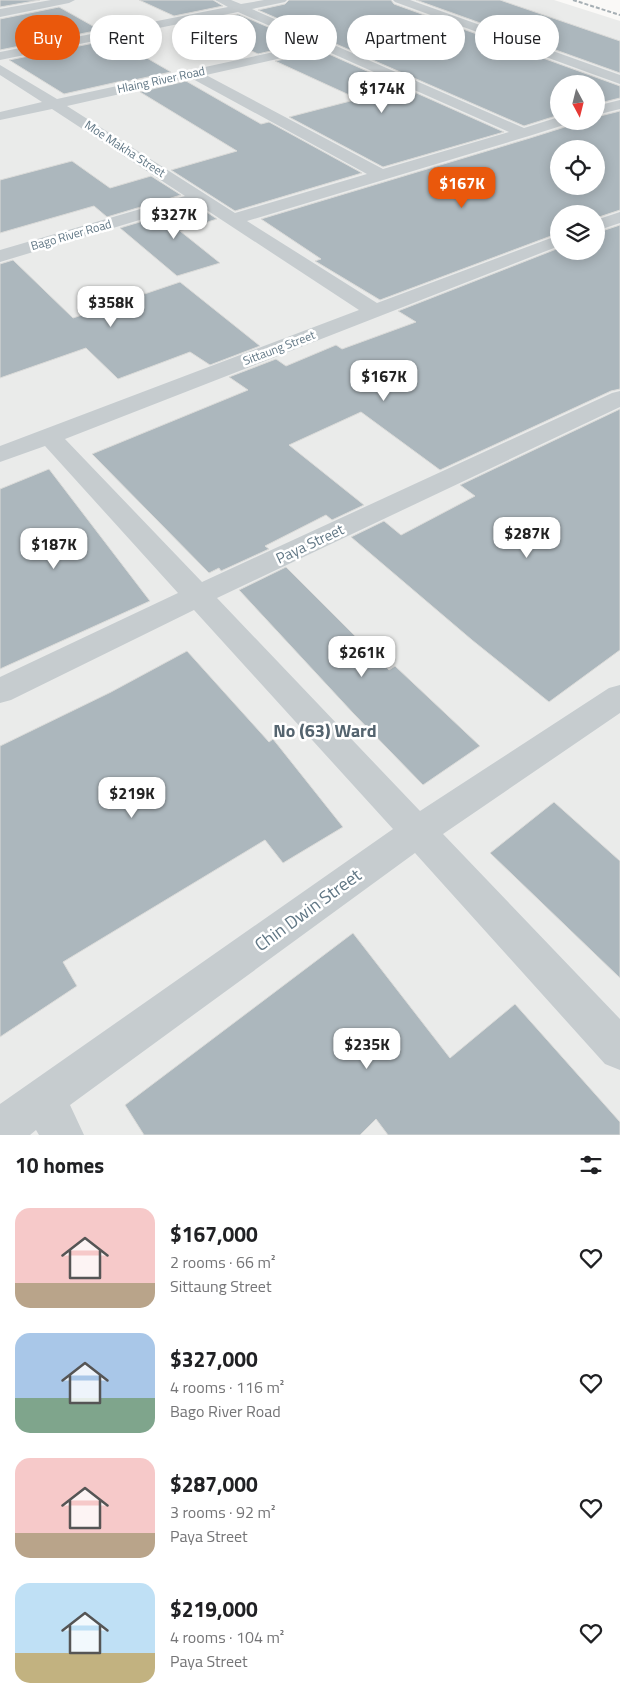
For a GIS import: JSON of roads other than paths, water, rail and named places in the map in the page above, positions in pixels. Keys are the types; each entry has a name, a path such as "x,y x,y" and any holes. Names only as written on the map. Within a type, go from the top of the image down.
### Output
{"street":[{"path":"0,13 68,0"},
{"path":"220,0 266,20"},
{"path":"0,56 281,0"},
{"path":"399,0 620,80"},
{"path":"337,51 524,133"},
{"name":"Hlaing River Road","path":"0,116 266,57"},
{"name":"Moe Makha Street","path":"0,69 376,311"},
{"path":"192,73 381,176"},
{"path":"605,108 620,104"},
{"path":"234,219 550,125"},
{"name":"Bago River Road","path":"0,256 199,197"},
{"path":"605,223 620,217"},
{"name":"Sittaung Street","path":"0,455 550,243"},
{"name":"Paya Street","path":"0,692 197,596 620,398"},
{"path":"50,436 620,1049"},
{"name":"Chin Dwin Street","path":"0,1130 53,1117 418,831 620,697"}],"railway":[{"path":"573,0 620,15"}],"district":[{"name":"No (63) Ward","path":"325,731"}]}
